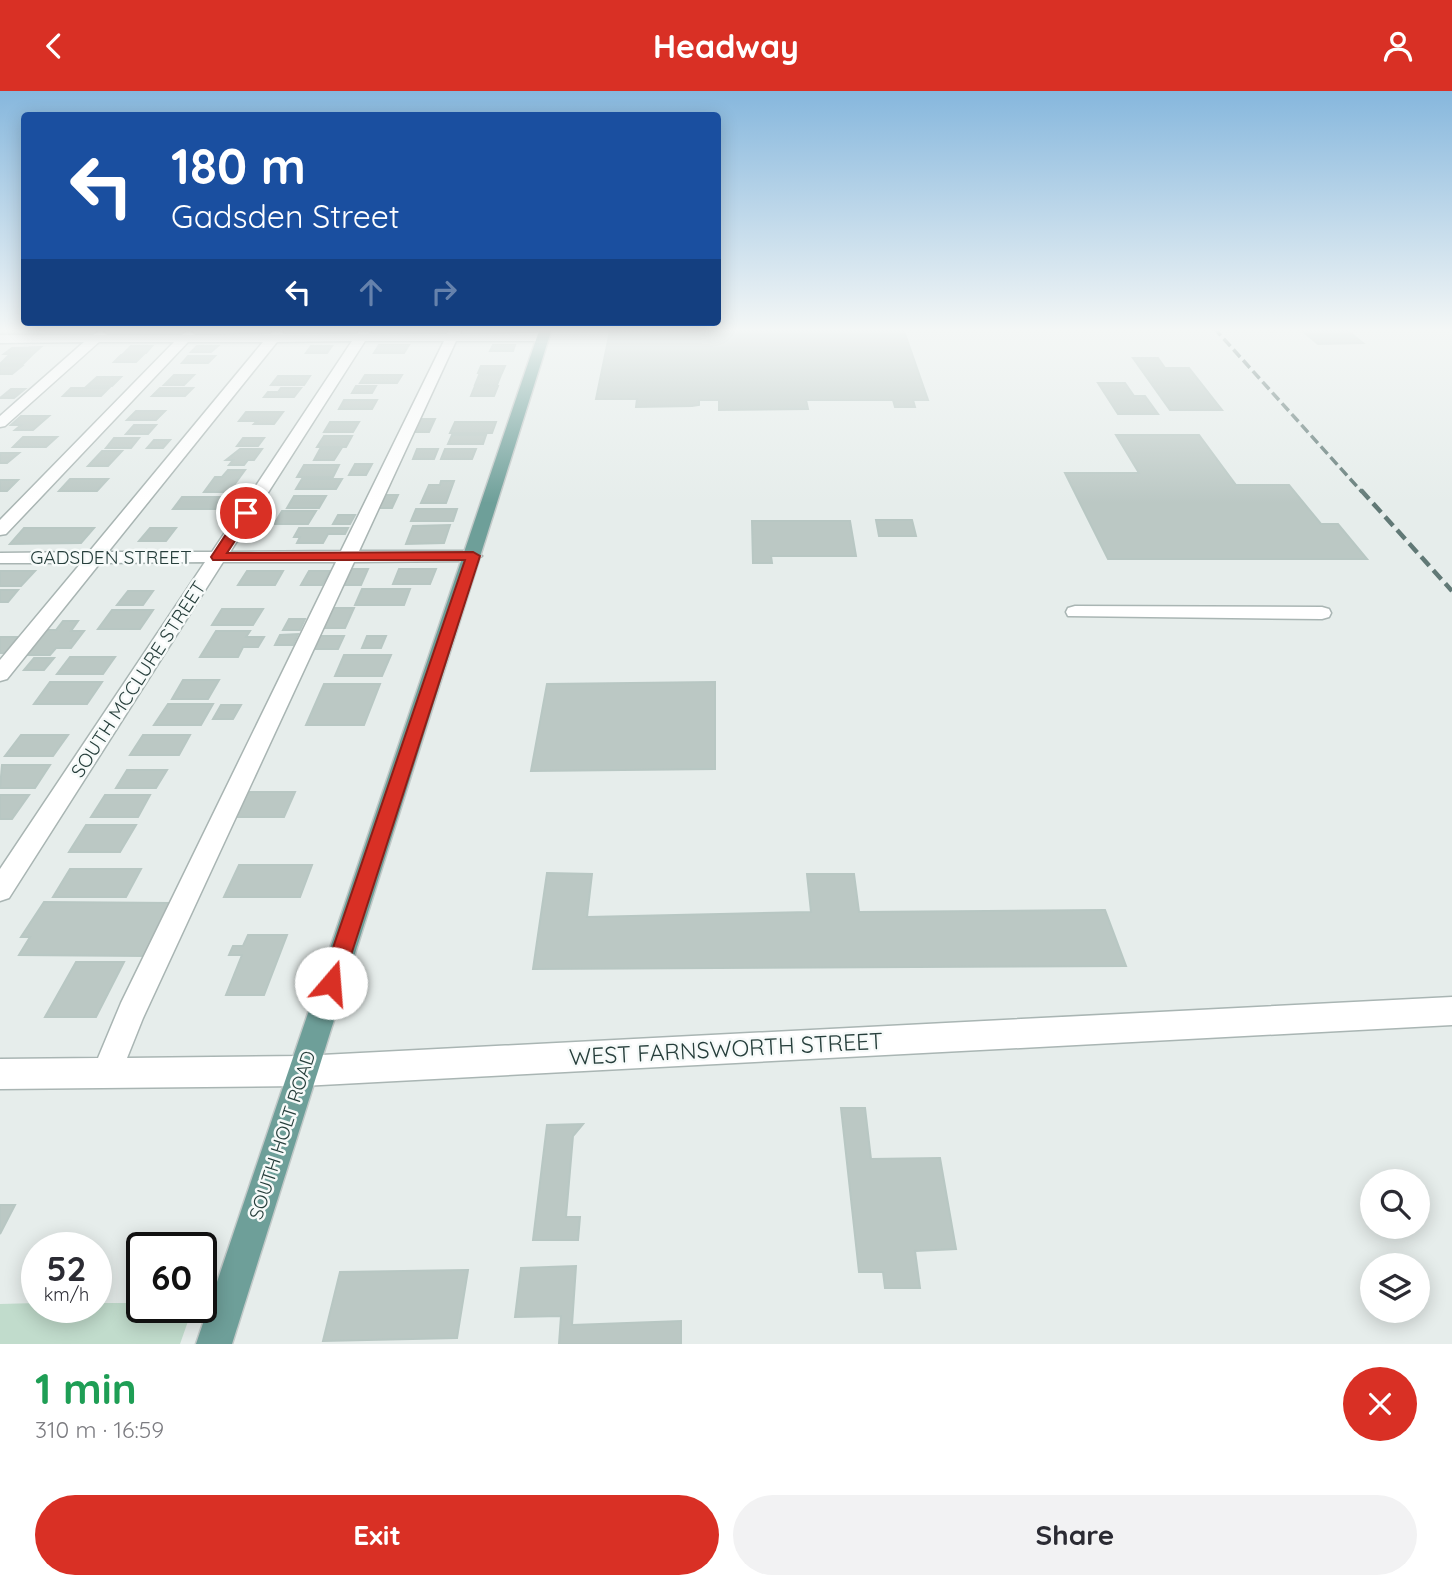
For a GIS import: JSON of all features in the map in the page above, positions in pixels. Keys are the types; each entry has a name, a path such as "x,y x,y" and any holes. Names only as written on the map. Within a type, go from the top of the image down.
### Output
{"main road":[{"name":"SOUTH HOLT ROAD","path":"214,1344 528,386"}],"street":[{"path":"0,423 42,386"},
{"path":"0,530 138,386"},
{"path":"0,674 234,386"},
{"name":"SOUTH MCCLURE STREET","path":"0,890 329,386"},
{"path":"107,1073 131,1013 428,386"},
{"name":"GADSDEN STREET","path":"0,558 473,556"},
{"path":"1075,612 1322,613"},
{"name":"WEST FARNSWORTH STREET","path":"0,1074 302,1071 1452,1011"}],"green space":[{"path":"21,1303 21,1323 112,1323 112,1303 126,1303 126,1323 187,1323 180,1344 0,1344 0,1304"}],"building":[{"path":"356,386 376,386 372,393 352,393"},
{"path":"475,386 498,386 494,396 471,396"},
{"path":"599,386 923,386 928,400 913,400 915,407 895,407 893,400 806,400 808,409 719,410 719,400 699,400 699,405 692,406 636,407 637,399 596,399"},
{"path":"1100,386 1127,386 1134,396 1145,396 1158,414 1118,414"},
{"path":"1153,386 1204,386 1222,410 1170,410"},
{"path":"71,388 109,388 101,396 63,396"},
{"path":"160,388 193,388 185,396 152,396"},
{"path":"281,388 301,388 294,397 264,397 268,392 278,392"},
{"path":"11,389 25,389 14,398 0,398"},
{"path":"344,400 377,400 372,409 339,409"},
{"path":"136,411 165,411 156,420 127,420"},
{"path":"246,412 283,412 274,424 254,424 257,421 239,421"},
{"path":"21,416 49,416 33,430 15,430 21,425 11,425"},
{"path":"418,419 435,419 429,432 412,432"},
{"path":"330,422 359,422 353,432 324,432"},
{"path":"455,422 496,422 492,433 450,433"},
{"path":"134,425 156,425 148,434 126,434"},
{"path":"452,435 486,435 483,444 448,444"},
{"path":"1116,435 1199,435 1236,485 1289,485 1321,524 1338,524 1367,559 1108,559 1065,473 1139,473"},
{"path":"324,436 352,436 346,447 317,447"},
{"path":"23,437 57,437 46,447 13,447"},
{"path":"114,438 139,438 131,448 106,448"},
{"path":"243,438 264,438 258,446 237,446"},
{"path":"154,440 170,440 163,448 147,448"},
{"path":"240,449 262,449 254,460 248,460 244,465 229,465 233,460 226,460"},
{"path":"320,449 341,449 334,460 314,460"},
{"path":"417,449 438,449 434,459 413,459"},
{"path":"445,449 476,449 472,459 441,459"},
{"path":"102,451 122,451 108,466 88,466"},
{"path":"0,453 19,453 7,463 0,463"},
{"path":"355,464 372,464 366,475 349,475"},
{"path":"304,465 339,465 333,477 297,477"},
{"path":"228,470 245,470 229,492 204,492 215,477 222,477"},
{"path":"70,479 108,479 97,491 59,491"},
{"path":"302,479 342,479 336,489 296,489"},
{"path":"0,480 18,480 7,491 0,491"},
{"path":"441,481 454,481 446,503 421,503 429,485 440,485"},
{"path":"382,495 398,495 392,508 376,508"},
{"path":"294,496 326,496 319,508 287,508"},
{"path":"182,497 226,497 218,509 173,509"},
{"path":"416,509 457,509 453,521 411,521"},
{"path":"282,511 316,511 308,524 274,524"},
{"path":"338,515 355,515 350,524 333,524"},
{"path":"876,520 912,520 916,536 879,536"},
{"path":"752,521 850,521 856,556 771,556 772,563 753,563"},
{"path":"450,525 444,543 406,544 413,526"},
{"path":"24,528 94,528 81,543 10,544"},
{"path":"150,528 176,528 166,541 139,541"},
{"path":"299,528 348,528 345,534 328,534 323,543 297,543 300,537 294,537"},
{"path":"347,569 368,569 361,585 340,585"},
{"path":"399,569 436,569 430,584 393,584"},
{"path":"0,571 35,571 21,586 0,586"},
{"path":"247,571 283,571 275,585 238,585"},
{"path":"309,571 330,571 322,585 301,585"},
{"path":"362,589 410,589 404,605 355,605"},
{"path":"0,590 18,590 8,602 0,602"},
{"path":"128,591 153,591 143,605 117,605"},
{"path":"327,608 354,608 345,628 317,628"},
{"path":"222,609 263,609 253,625 212,625"},
{"path":"112,610 153,610 140,629 98,629"},
{"path":"289,619 305,619 300,630 283,630"},
{"path":"63,621 78,621 71,631 84,631 71,648 56,648 50,655 23,655 43,630 56,630"},
{"path":"216,631 250,631 246,637 264,637 258,647 243,647 238,657 200,657"},
{"path":"298,634 293,645 275,645 280,635"},
{"path":"320,636 344,636 338,649 314,649"},
{"path":"367,636 386,636 381,648 362,648"},
{"path":"0,637 18,637 5,653 0,653"},
{"path":"344,655 391,655 382,676 335,676"},
{"path":"70,657 115,657 103,674 57,674"},
{"path":"34,658 54,658 44,670 24,670"},
{"path":"183,680 219,680 208,699 172,699"},
{"path":"50,682 102,682 87,704 34,704"},
{"path":"715,682 715,769 531,771 547,684"},
{"path":"324,684 380,684 364,725 306,725"},
{"path":"168,704 213,704 201,725 154,725"},
{"path":"221,705 241,705 233,719 213,719"},
{"path":"21,735 68,735 53,756 5,756"},
{"path":"143,735 190,735 179,755 130,755"},
{"path":"2,765 50,765 35,788 0,788"},
{"path":"127,770 167,770 156,788 116,788"},
{"path":"244,792 295,792 284,817 231,817"},
{"path":"0,795 29,795 12,819 0,819"},
{"path":"105,795 150,795 138,817 91,817"},
{"path":"86,825 136,825 120,852 69,852"},
{"path":"239,865 312,865 300,897 224,897"},
{"path":"70,869 141,869 126,897 53,897"},
{"path":"547,873 592,874 587,917 811,912 807,874 854,874 859,912 1105,910 1126,966 533,969"},
{"path":"44,902 171,903 144,956 19,955 30,937 21,937"},
{"path":"248,935 287,935 264,995 226,995 242,955 229,955 233,946 243,946"},
{"path":"76,962 124,962 96,1017 45,1017"},
{"path":"841,1108 865,1108 871,1159 940,1158 956,1249 915,1251 920,1288 885,1288 883,1272 859,1272"},
{"path":"583,1124 573,1136 566,1217 580,1217 578,1240 533,1240 547,1125"},
{"path":"0,1205 15,1205 0,1234"},
{"path":"576,1266 572,1325 681,1321 681,1344 559,1344 561,1316 515,1317 521,1268"},
{"path":"468,1270 457,1338 323,1341 340,1272"}],"railway":[{"path":"1267,386 1362,492"},
{"path":"1361,490 1452,591"}],"route":[{"path":"246,513 218,557 473,556 331,983"}]}
